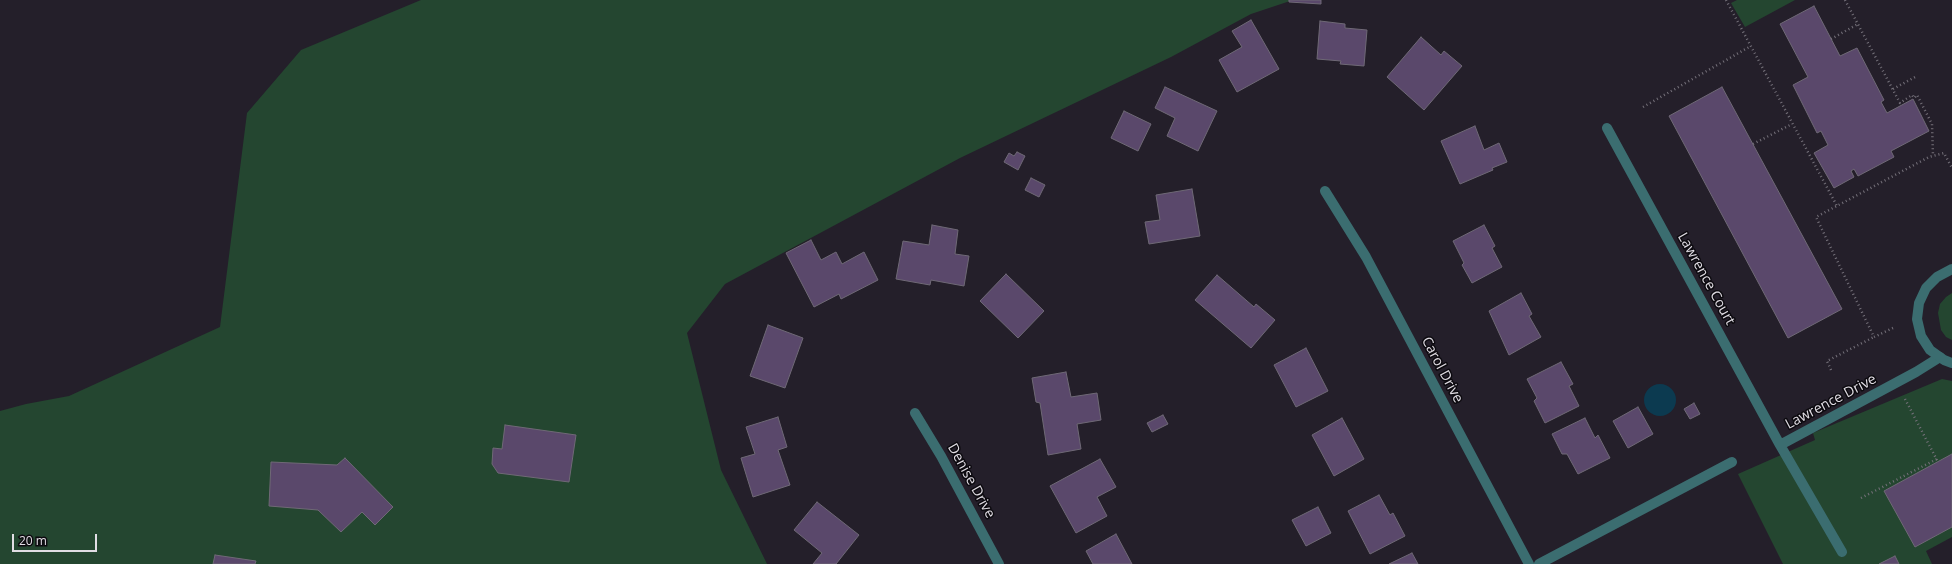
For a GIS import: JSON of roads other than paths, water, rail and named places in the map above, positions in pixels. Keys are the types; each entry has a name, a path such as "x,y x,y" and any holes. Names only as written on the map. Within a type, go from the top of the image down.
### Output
{"street":[{"name":"Lawrence Court","path":"1606,128 1780,445"},
{"name":"Carol Drive","path":"1325,191 1366,257 1529,564"},
{"path":"1952,269 1937,277 1926,288 1919,303 1917,319 1921,336 1930,350 1952,363"},
{"name":"Lawrence Drive","path":"1842,552 1780,445 1940,357"},
{"name":"Denise Drive","path":"915,413 941,456 999,564"},
{"path":"1539,564 1732,462"}],"water":[{"path":"1657,384 1663,384 1673,391 1676,400 1675,406 1669,413 1663,416 1657,416 1647,409 1644,403 1644,397 1651,387"}]}
